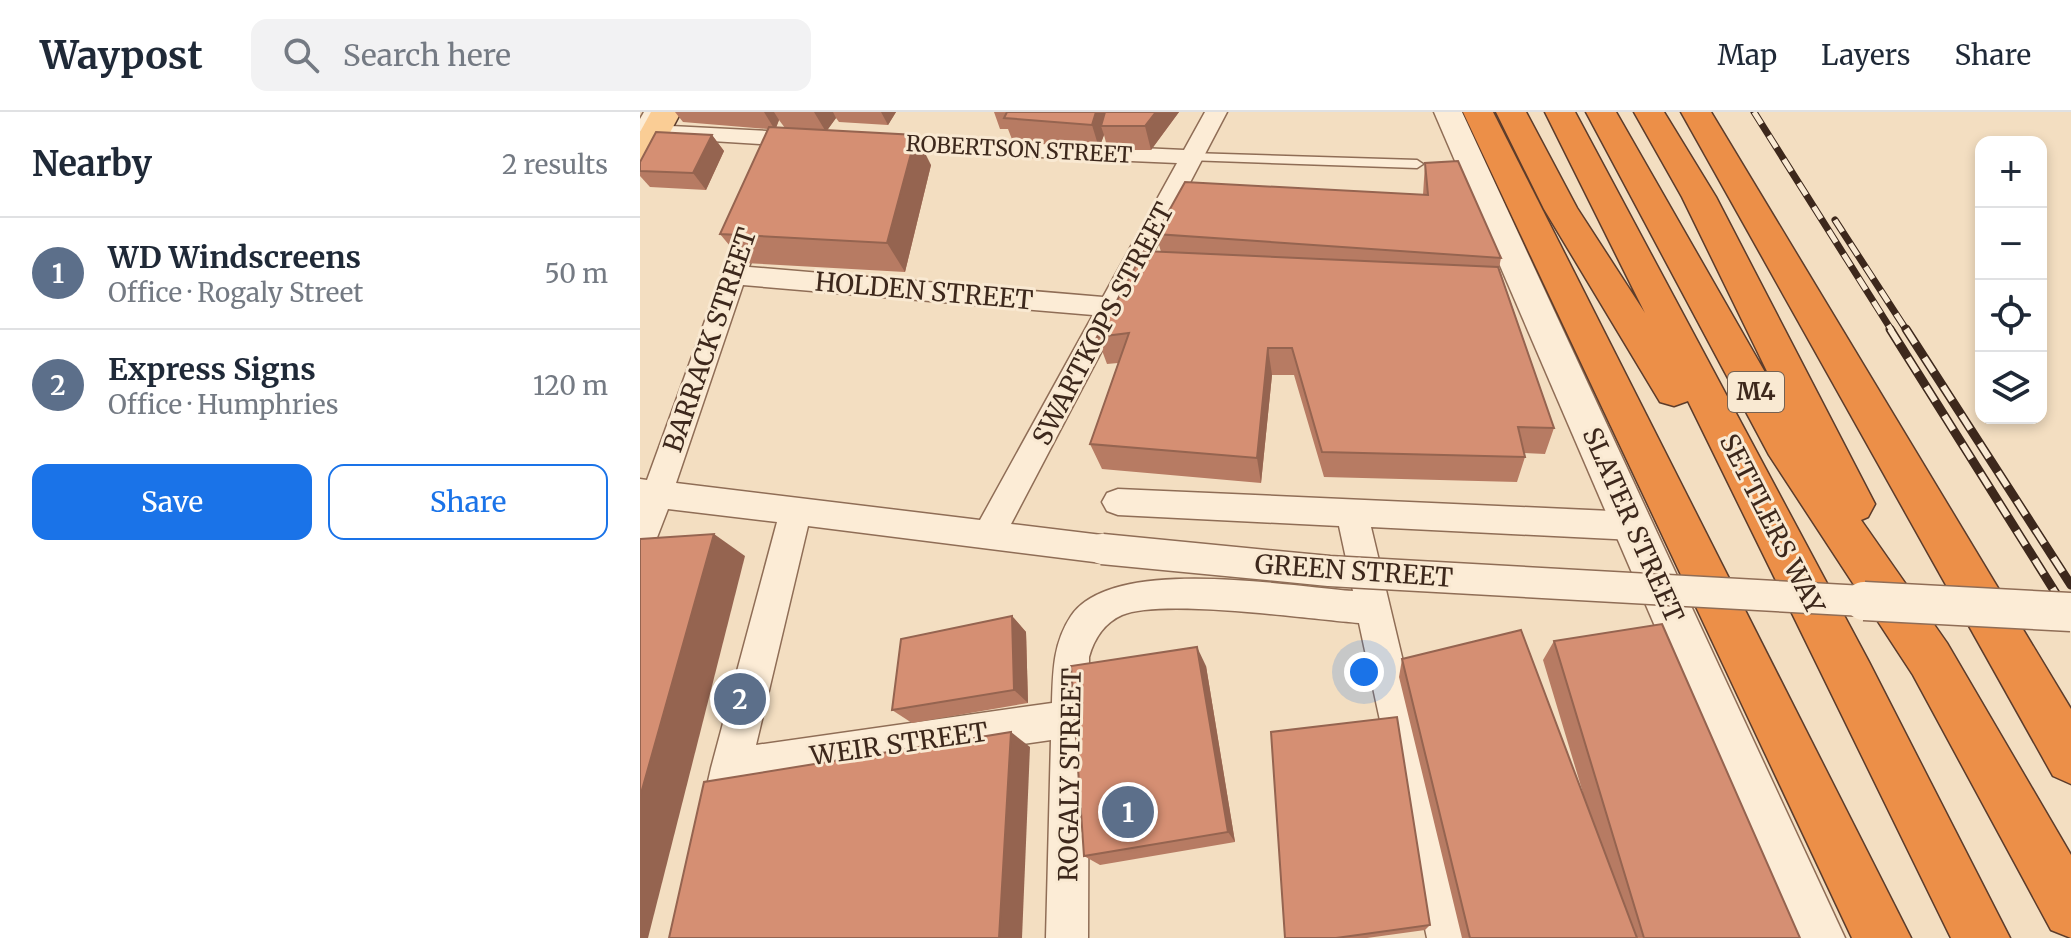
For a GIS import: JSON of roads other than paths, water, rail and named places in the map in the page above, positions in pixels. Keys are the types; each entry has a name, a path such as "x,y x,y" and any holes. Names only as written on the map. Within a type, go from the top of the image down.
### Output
{"highway":[{"path":"1478,112 1882,938"},
{"path":"1511,112 1561,209 1852,679"},
{"name":"SETTLERS WAY","path":"1560,112 1852,679 1981,938"},
{"name":"SETTLERS WAY","path":"1601,112 1784,443 1930,659 2071,910"},
{"path":"1649,112 1699,197 1930,659"},
{"path":"1696,112 2071,758"}],"main road":[{"path":"640,161 653,121"}],"street":[{"name":"SWARTKOPS STREET","path":"989,535 1216,112"},
{"name":"SLATER STREET","path":"1448,112 1817,938"},
{"name":"ROBERTSON STREET","path":"653,121 784,132 842,141 1191,157"},
{"path":"772,165 784,132"},
{"name":"BARRACK STREET","path":"640,543 648,493 763,193"},
{"name":"HOLDEN STREET","path":"734,275 1114,307"},
{"name":"GREEN STREET","path":"648,493 1102,549 1329,571 2071,612"},
{"path":"1118,502 1634,526"},
{"path":"711,861 730,768 795,512"},
{"path":"1352,514 1448,938"},
{"name":"ROGALY STREET","path":"1067,938 1068,719 1075,642 1091,615 1112,602 1137,595 1163,593 1372,608"},
{"name":"WEIR STREET","path":"730,768 1068,719"}],"lane":[{"path":"1191,157 1417,164"}],"railway":[{"path":"1754,112 1892,331"},
{"path":"1835,220 1907,331"},
{"path":"1890,329 2062,603"},
{"path":"1906,329 2071,585"},
{"path":"2061,601 2071,617"}],"place":[{"name":"Express Signs","path":"740,699"},
{"name":"WD Windscreens","path":"1128,812"}]}
